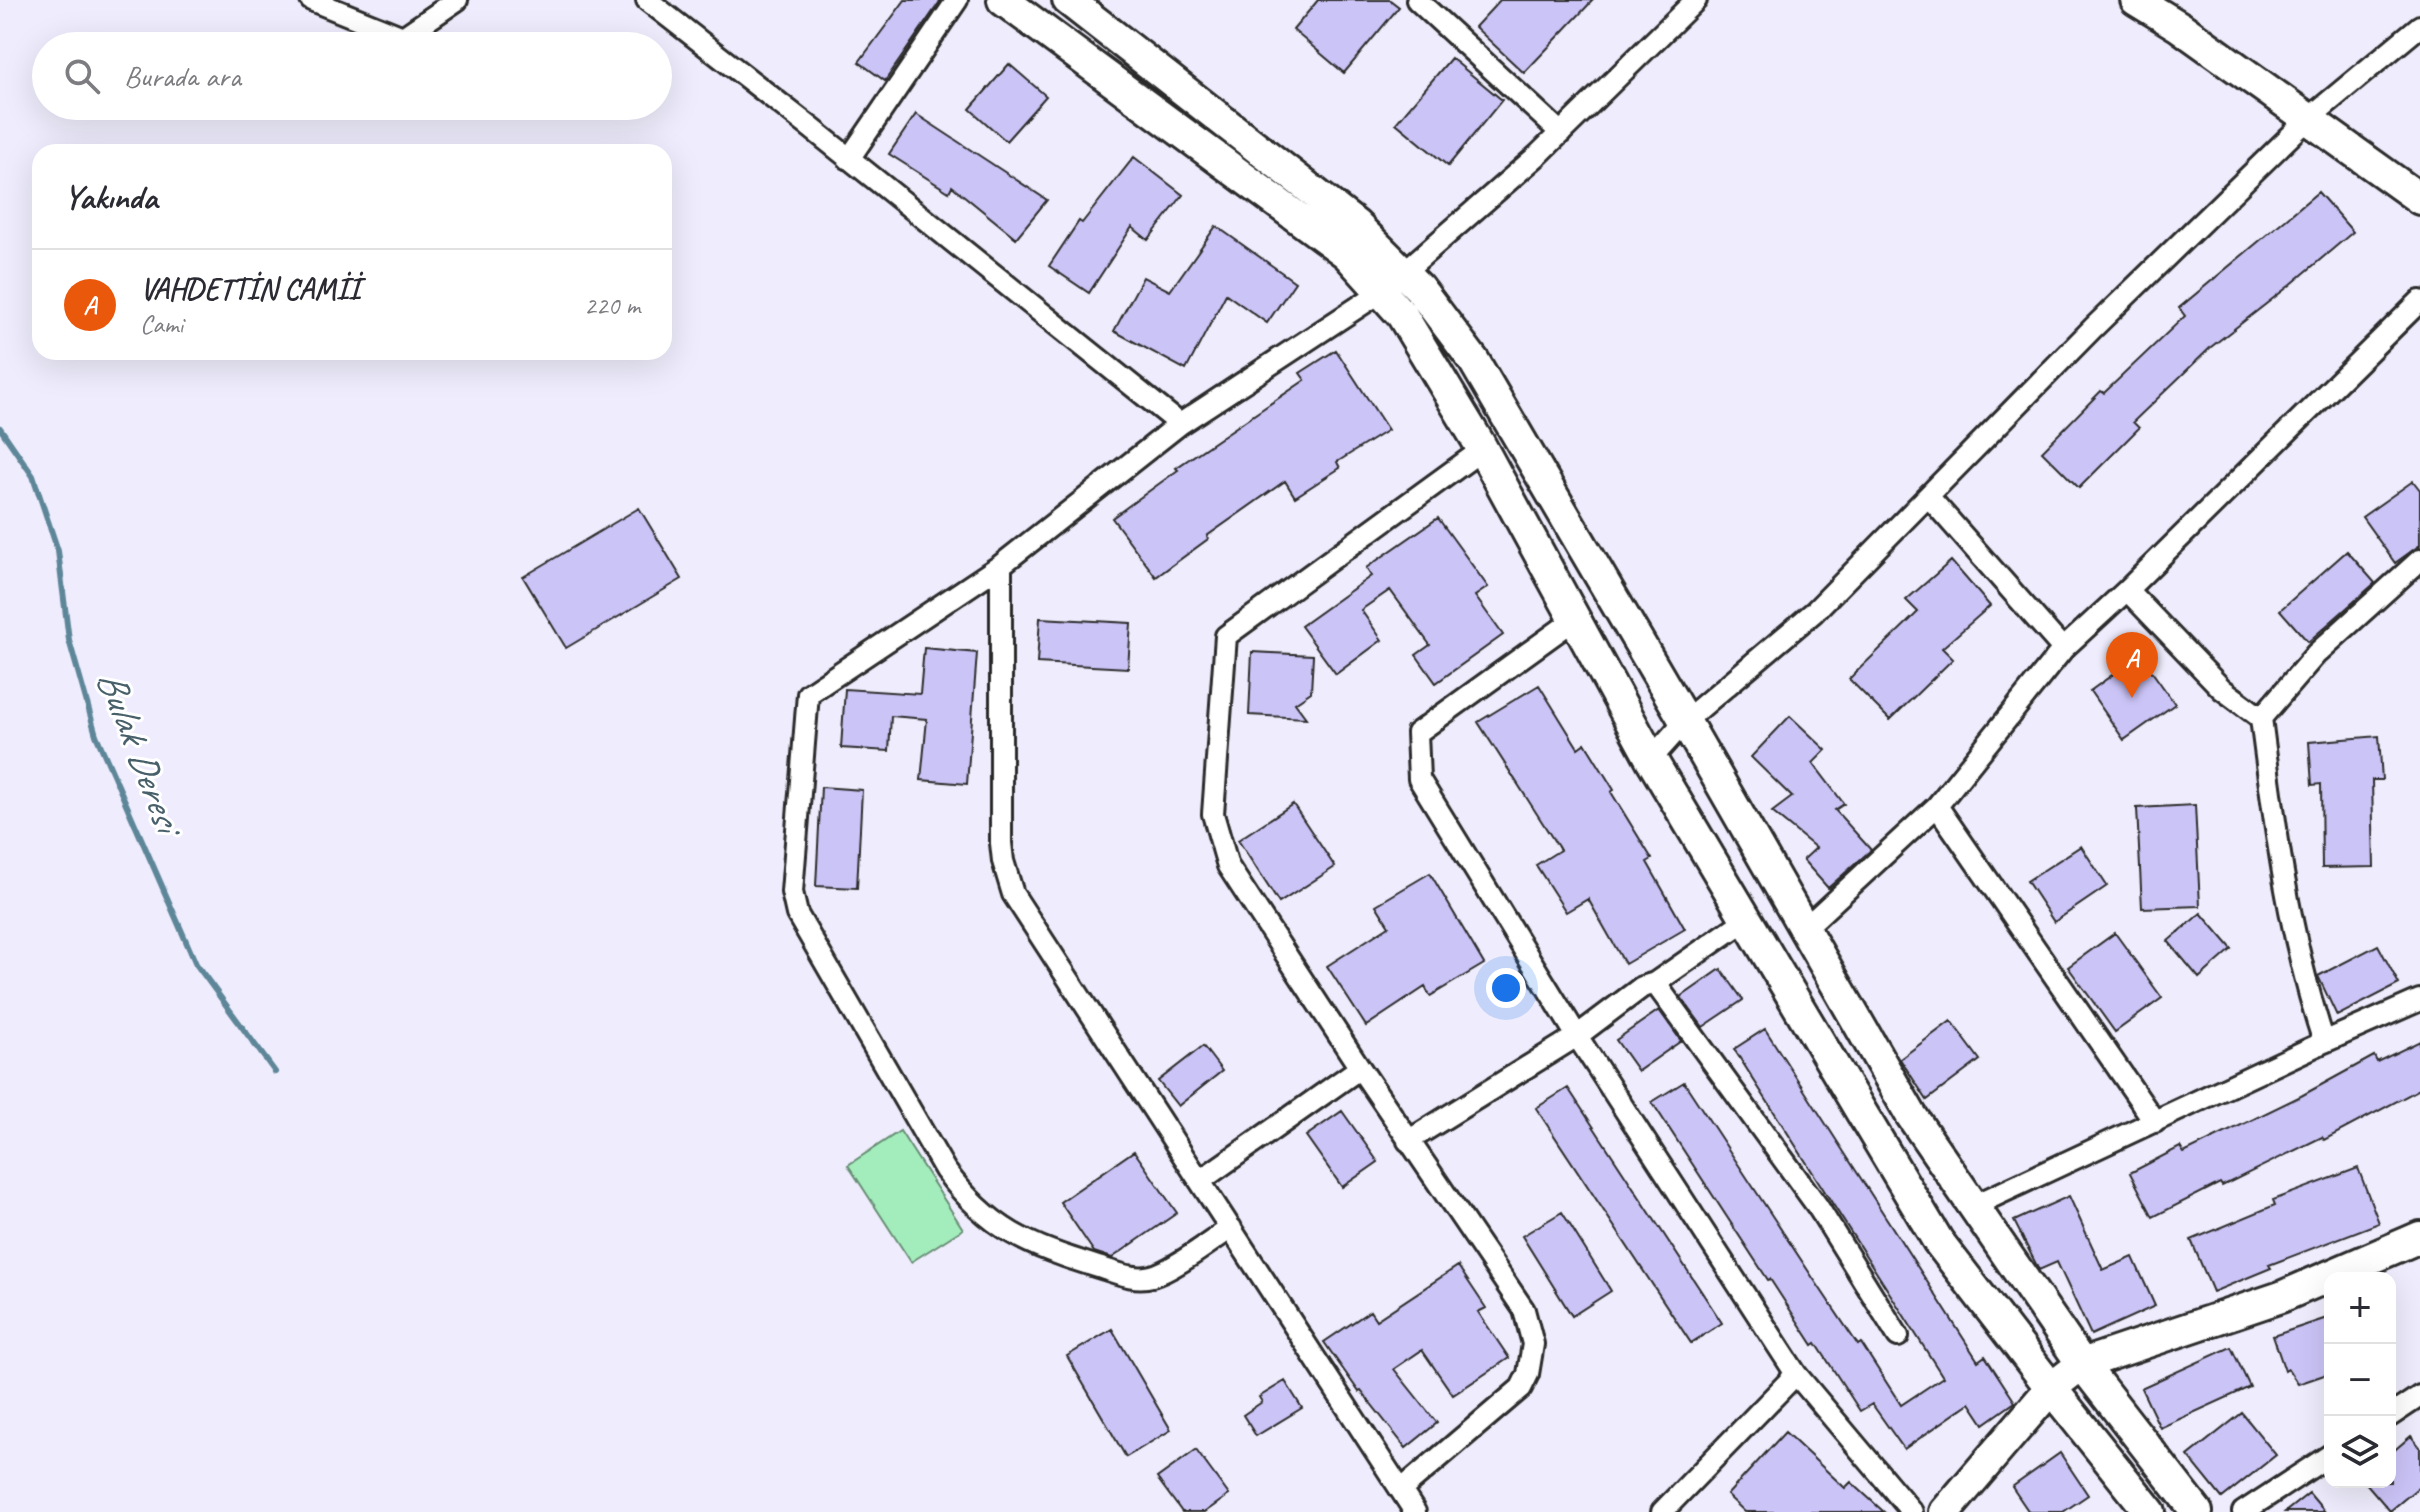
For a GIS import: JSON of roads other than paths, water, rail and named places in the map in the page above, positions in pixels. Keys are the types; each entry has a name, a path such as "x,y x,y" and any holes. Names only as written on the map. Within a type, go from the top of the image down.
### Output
{"street":[{"path":"311,0 391,32"},
{"path":"410,32 457,0"},
{"path":"647,0 1180,424"},
{"path":"849,159 957,0"},
{"path":"1003,0 1347,254 1393,283 1419,288 1474,361 1911,1115 2082,1364 2197,1512"},
{"path":"1068,0 1356,225 1393,283 1402,315 1483,449 1651,759 1938,1241 2150,1512"},
{"path":"1417,0 1561,133"},
{"path":"1231,1228 1160,1273 1144,1277 1123,1274 1041,1249 1006,1231 973,1204 945,1170 797,914 792,892 808,694 1001,565 1180,424 1393,283 1561,133 1696,0"},
{"path":"2136,0 2180,27 2420,199"},
{"path":"1651,759 1685,721 1814,612 2093,328 2308,119 2420,26"},
{"path":"1804,929 1937,806 2063,649 2127,590 2420,301"},
{"path":"1401,1490 1521,1388 1532,1359 1532,1332 1524,1310 1235,881 1222,851 1213,814 1226,636 1483,449"},
{"path":"1928,496 2063,649"},
{"path":"2261,718 2316,654 2420,560"},
{"path":"1001,565 1001,843 1007,878 1021,909 1201,1180 1415,1512"},
{"path":"2127,590 2222,689 2261,718 2279,854 2305,986 2324,1042"},
{"path":"1575,619 1417,733 1419,779 1577,1036 1796,1374 1912,1512"},
{"path":"1937,806 2155,1122"},
{"path":"1408,1141 1577,1036 1642,987 1655,983 1747,919"},
{"path":"1655,983 1818,1207 1898,1336"},
{"path":"1973,1206 2420,1000"},
{"path":"1201,1180 1360,1068"},
{"path":"1945,1512 2051,1388 2082,1364 2281,1297 2420,1237"},
{"path":"1662,1512 1796,1374"},
{"path":"2396,1412 2420,1396"},
{"path":"2243,1512 2324,1459"}],"waterway":[{"name":"Bulak Deresi","path":"0,428 33,476 58,551 69,640 96,735 196,964 275,1072"}],"place":[{"name":"VAHDETTİN CAMİİ","path":"2132,698"}]}
